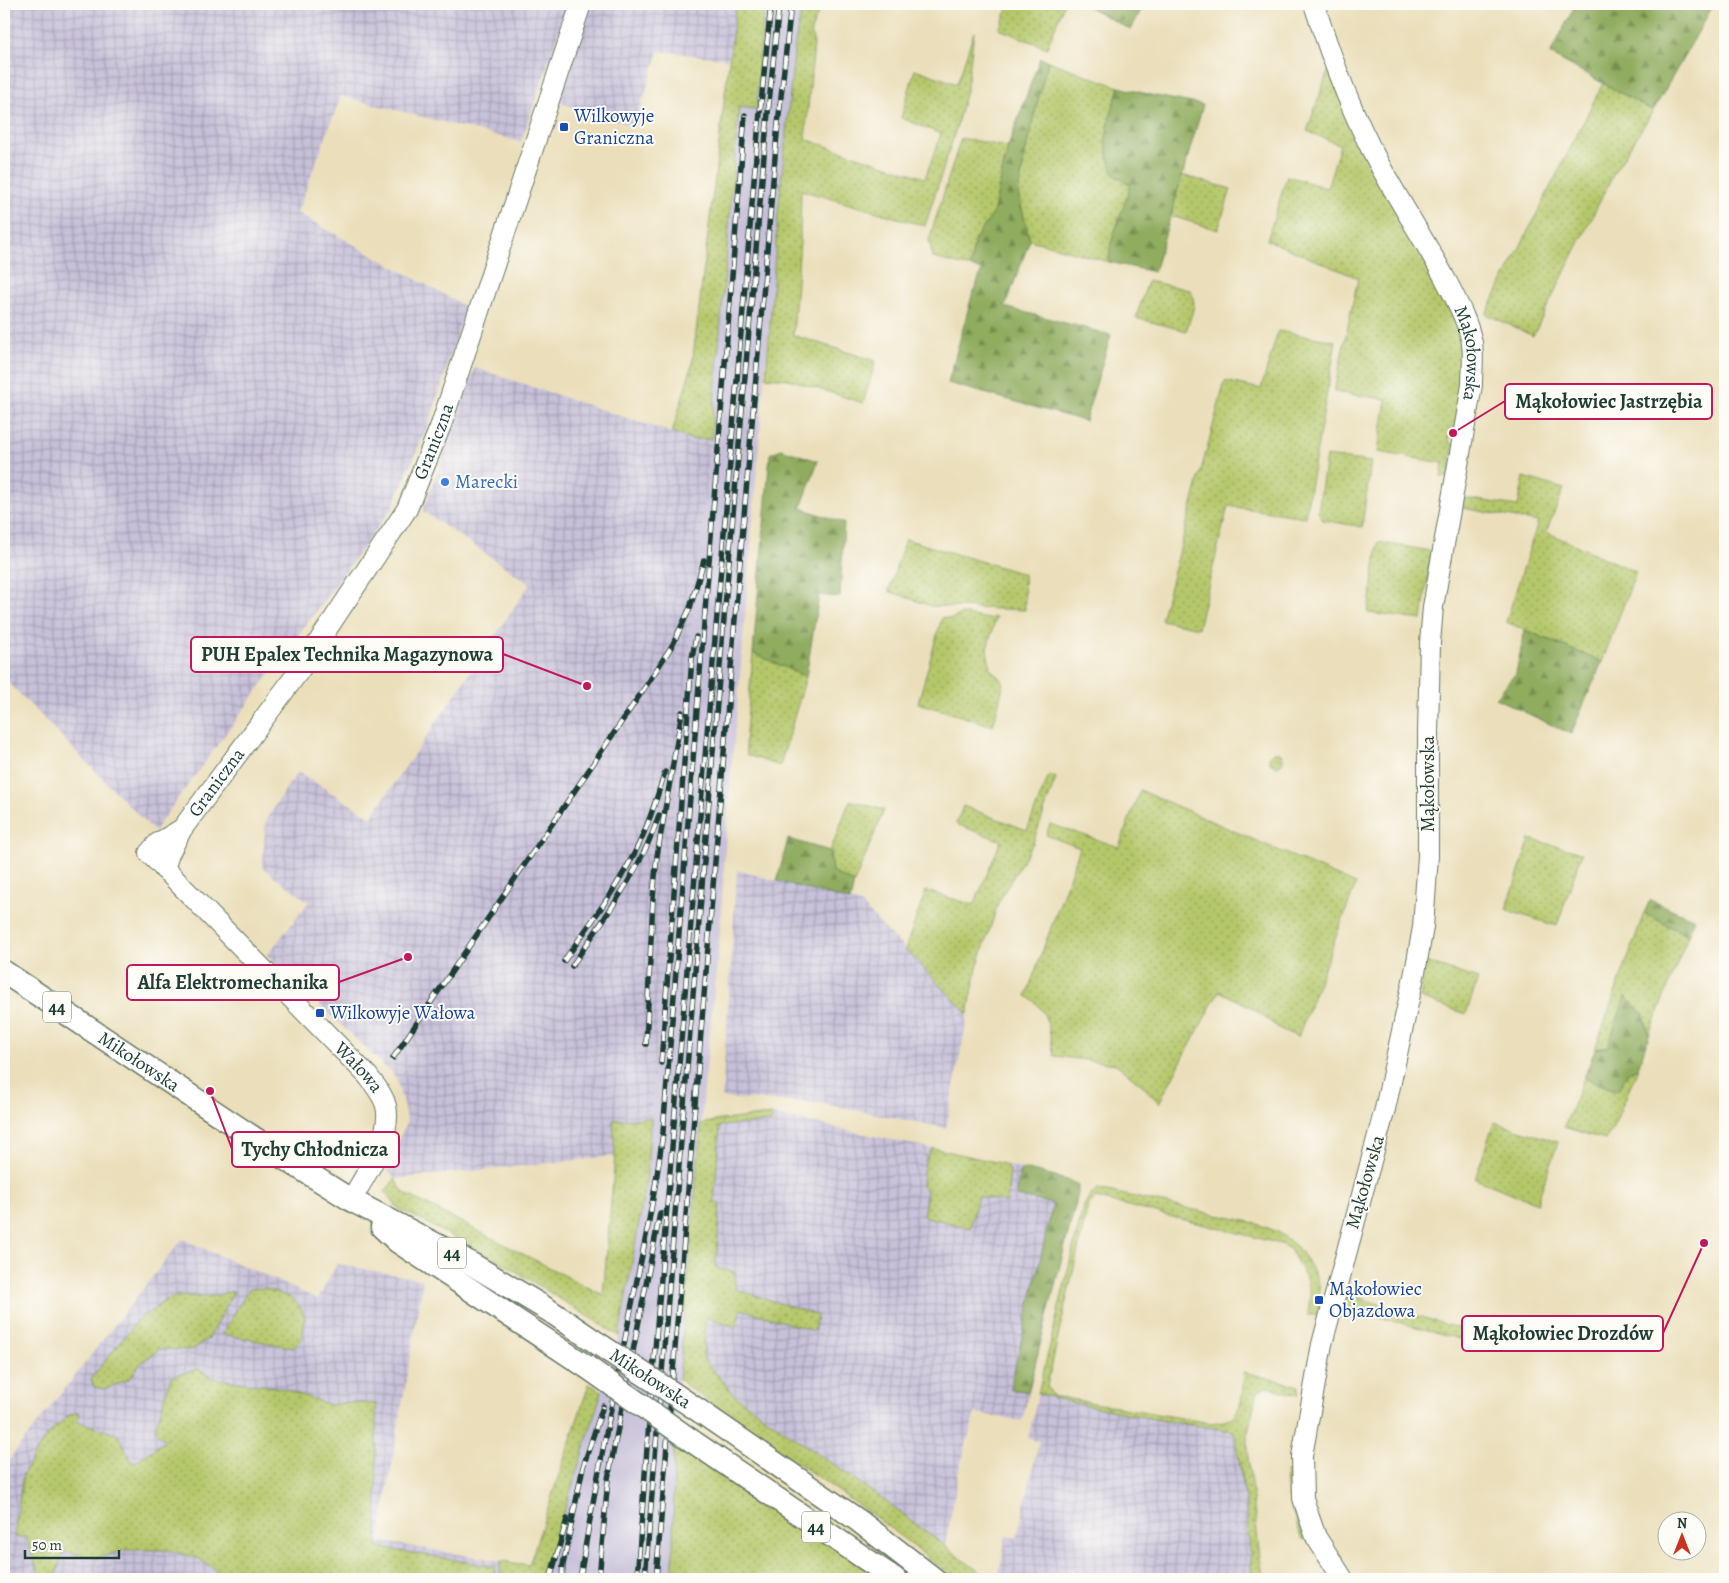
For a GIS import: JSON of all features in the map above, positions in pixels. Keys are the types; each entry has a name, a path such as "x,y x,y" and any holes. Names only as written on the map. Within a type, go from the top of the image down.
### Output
{"main road":[{"name":"Mikołowska","path":"4,972 279,1155 351,1200 458,1256 550,1311 859,1521 934,1579"},
{"name":"Mikołowska","path":"351,1200 397,1241 587,1367 894,1579"}],"street":[{"name":"Graniczna","path":"182,829 299,671 407,509 441,425 581,4"},
{"name":"Mąkołowska","path":"1314,4 1349,102 1377,160 1439,266 1455,299 1472,343 1473,361 1472,385 1433,607 1430,643 1428,734 1428,856 1423,927 1385,1109 1322,1344 1302,1456 1303,1498 1308,1518 1316,1538 1343,1579"},
{"name":"Wałowa","path":"182,829 166,838 149,853 368,1076 380,1091 386,1106 387,1120 383,1138 372,1164 351,1200"},
{"path":"164,869 169,854 182,829"}],"shaded area":[{"path":"4,4 569,4 521,142 341,96 297,213 466,307 430,421 392,508 154,831 4,678"},
{"path":"592,4 736,4 728,59 659,51 634,126 558,102"},
{"path":"765,4 803,4 795,43 778,213 728,803 720,932 704,1089 674,1438 673,1579 543,1579 621,1329 646,1183 675,800 711,439 739,107 757,108"},
{"path":"475,368 691,439 711,439 675,800 651,1118 613,1120 615,1156 395,1179 386,1168 407,1121 396,1077 267,955 309,902 262,867 266,821 298,772 371,817 530,584 423,511"},
{"path":"737,870 861,904 968,1014 946,1128 820,1103 722,1098"},
{"path":"772,1115 1004,1164 1071,1181 1078,1186 1078,1194 1022,1421 975,1413 958,1474 945,1547 881,1498 734,1394 703,1358 719,1203 714,1204 720,1126 771,1122"},
{"path":"182,1239 318,1299 337,1264 423,1280 379,1541 501,1561 499,1579 4,1579 4,1466"},
{"path":"1038,1394 1153,1419 1235,1431 1246,1504 1252,1579 998,1579 1006,1536 1017,1538 1039,1441 1028,1439"}],"green space":[{"path":"736,4 765,4 759,63 757,109 739,107 711,439 691,439 672,433 692,365"},
{"path":"803,4 821,4 811,31 814,44 805,139 925,178 941,134 901,118 915,69 957,84 974,32 967,87 955,132 925,226 801,190 800,242 793,335 876,361 863,403 788,379 766,377 778,213 795,43"},
{"path":"1010,4 1064,4 1047,48 999,29"},
{"path":"1083,4 1144,4 1131,30"},
{"path":"1576,4 1714,4 1653,111 1550,54"},
{"path":"1040,58 1048,61 1027,144 1018,194 1030,240 1005,307 1111,335 1085,421 948,383 971,299 982,270 970,267 975,239 993,214 1008,147"},
{"path":"1048,61 1119,87 1105,143 1131,185 1111,243 1109,262 1030,240 1018,194 1027,144"},
{"path":"1328,71 1428,261 1459,332 1464,358 1464,383 1457,427 1451,427 1449,443 1454,444 1449,477 1441,477 1443,463 1378,452 1386,399 1334,392 1358,278 1267,240 1287,176 1327,188 1340,145 1307,131"},
{"path":"1603,83 1653,111 1615,171 1533,336 1486,314"},
{"path":"1119,87 1203,105 1154,272 1109,262 1111,243 1131,185 1113,174 1105,143"},
{"path":"961,138 1008,147 993,214 975,239 970,267 933,258 929,240"},
{"path":"1182,175 1231,189 1218,230 1171,216"},
{"path":"1148,281 1190,290 1193,295 1194,305 1186,331 1136,318"},
{"path":"1278,331 1336,341 1305,517 1228,506 1198,628 1161,620 1225,381 1261,389"},
{"path":"781,449 818,461 801,508 844,523 840,597 819,595 806,677 753,653 770,454"},
{"path":"1326,456 1371,462 1362,527 1323,520 1318,511"},
{"path":"1524,477 1564,489 1546,532 1636,572 1602,662 1506,622 1538,522 1463,508 1464,498 1518,506"},
{"path":"905,539 1024,574 1025,610 931,606 889,591"},
{"path":"1378,542 1431,551 1422,620 1368,613"},
{"path":"962,614 988,619 996,617 987,649 990,668 1004,683 993,726 918,703 942,617 951,619"},
{"path":"1525,630 1602,662 1571,734 1495,698 1516,673"},
{"path":"753,653 806,677 780,766 747,755 745,743"},
{"path":"1273,752 1279,752 1283,759 1279,766 1273,766 1269,762 1269,756"},
{"path":"1049,775 1056,778 1033,843 999,901 977,968 968,1014 905,949 926,891 974,905 1001,841 956,824 963,806 1027,830"},
{"path":"1140,790 1356,884 1298,1037 1280,1029 1251,1007 1219,991 1159,1103 1142,1085 1116,1064 1054,1056 1044,1014 1034,1001 1026,996 1080,848 1046,835 1050,824 1119,847"},
{"path":"850,800 884,810 854,883 832,872 830,851"},
{"path":"788,839 830,851 832,872 854,883 850,901 777,881"},
{"path":"1530,839 1582,853 1557,926 1506,910"},
{"path":"1650,900 1695,919 1688,936 1644,913"},
{"path":"1644,913 1688,936 1649,1035 1644,1015 1608,1047 1595,1049"},
{"path":"1425,962 1478,979 1466,1014 1420,998"},
{"path":"1625,996 1644,1015 1649,1035 1638,1068 1628,1072 1618,1091 1584,1078 1595,1049 1608,1047"},
{"path":"1638,1068 1613,1128 1605,1140 1564,1127 1584,1078 1617,1091 1628,1072"},
{"path":"772,1115 772,1122 720,1126 714,1203 720,1203 716,1268 735,1272 735,1289 817,1315 814,1331 741,1309 736,1327 706,1317 703,1358 734,1395 881,1498 985,1576 985,1579 956,1579 874,1516 679,1379 701,1124 720,1120"},
{"path":"651,1118 646,1183 619,1336 506,1265 398,1208 385,1192 395,1179 404,1193 603,1295 615,1156 613,1120"},
{"path":"1494,1122 1558,1142 1537,1203 1475,1179"},
{"path":"933,1148 1004,1164 1010,1171 1007,1203 978,1196 970,1228 923,1216 927,1192 922,1185 923,1170 925,1161"},
{"path":"1024,1169 1071,1181 1078,1186 1078,1194 1028,1392 1010,1389 1053,1204 1017,1196 1019,1173"},
{"path":"1098,1189 1255,1223 1278,1232 1296,1246 1312,1268 1320,1287 1318,1314 1308,1315 1310,1295 1306,1278 1290,1249 1280,1244 1246,1235 1095,1198 1088,1206 1047,1386 1053,1396 1038,1394 1083,1208 1090,1195"},
{"path":"265,1288 292,1298 301,1308 305,1318 302,1338 294,1348 222,1334 249,1289"},
{"path":"234,1291 209,1338 192,1350 160,1349 142,1362 129,1379 105,1389 94,1387 91,1379 137,1321 166,1300 178,1296 208,1297"},
{"path":"1347,1294 1496,1340 1489,1347 1343,1307"},
{"path":"199,1369 212,1378 281,1388 330,1405 349,1402 376,1404 377,1547 495,1567 493,1579 229,1579 198,1558 168,1550 124,1550 98,1558 63,1551 55,1579 33,1579 40,1577 26,1537 14,1537 23,1474 44,1439 67,1416 79,1412 77,1421 118,1435 133,1464 165,1441 155,1430 171,1377"},
{"path":"1244,1372 1299,1386 1298,1395 1266,1387 1257,1393 1248,1432 1248,1457 1264,1579 1252,1579 1246,1504 1234,1431 1153,1419 1052,1398 1053,1396 1210,1423 1227,1420 1238,1410 1242,1397"},
{"path":"589,1384 602,1391 543,1579 499,1579 501,1561 529,1565"},
{"path":"674,1438 881,1579 704,1579 673,1573"},
{"path":"1286,1472 1294,1472 1310,1537 1303,1540 1289,1499"}],"railway":[{"path":"637,1579 758,133 771,4"},
{"path":"645,1579 723,630 779,4"},
{"path":"656,1579 734,631 777,134 791,4"},
{"path":"580,1579 598,1476 657,1175 663,1132 745,115"},
{"path":"393,1058 673,644 690,608 704,560"},
{"path":"661,1063 692,658 696,637"},
{"path":"646,1044 653,898 657,856 682,712"},
{"path":"564,961 604,904 631,860 647,827 665,772"},
{"path":"572,966 632,875 659,815"},
{"path":"599,1579 608,1479 660,1213"},
{"path":"562,1579 563,1565 583,1467 603,1406"},
{"path":"550,1579 567,1519"}],"place":[{"name":"Wilkowyje Graniczna","path":"564,127"},
{"name":"Mąkołowiec Jastrzębia","path":"1453,433"},
{"name":"Marecki","path":"445,482"},
{"name":"PUH Epalex Technika Magazynowa","path":"587,686"},
{"name":"Alfa Elektromechanika","path":"408,957"},
{"name":"Wilkowyje Wałowa","path":"320,1013"},
{"name":"Tychy Chłodnicza","path":"210,1091"},
{"name":"Mąkołowiec Drozdów","path":"1704,1243"},
{"name":"Mąkołowiec Objazdowa","path":"1319,1300"}]}
